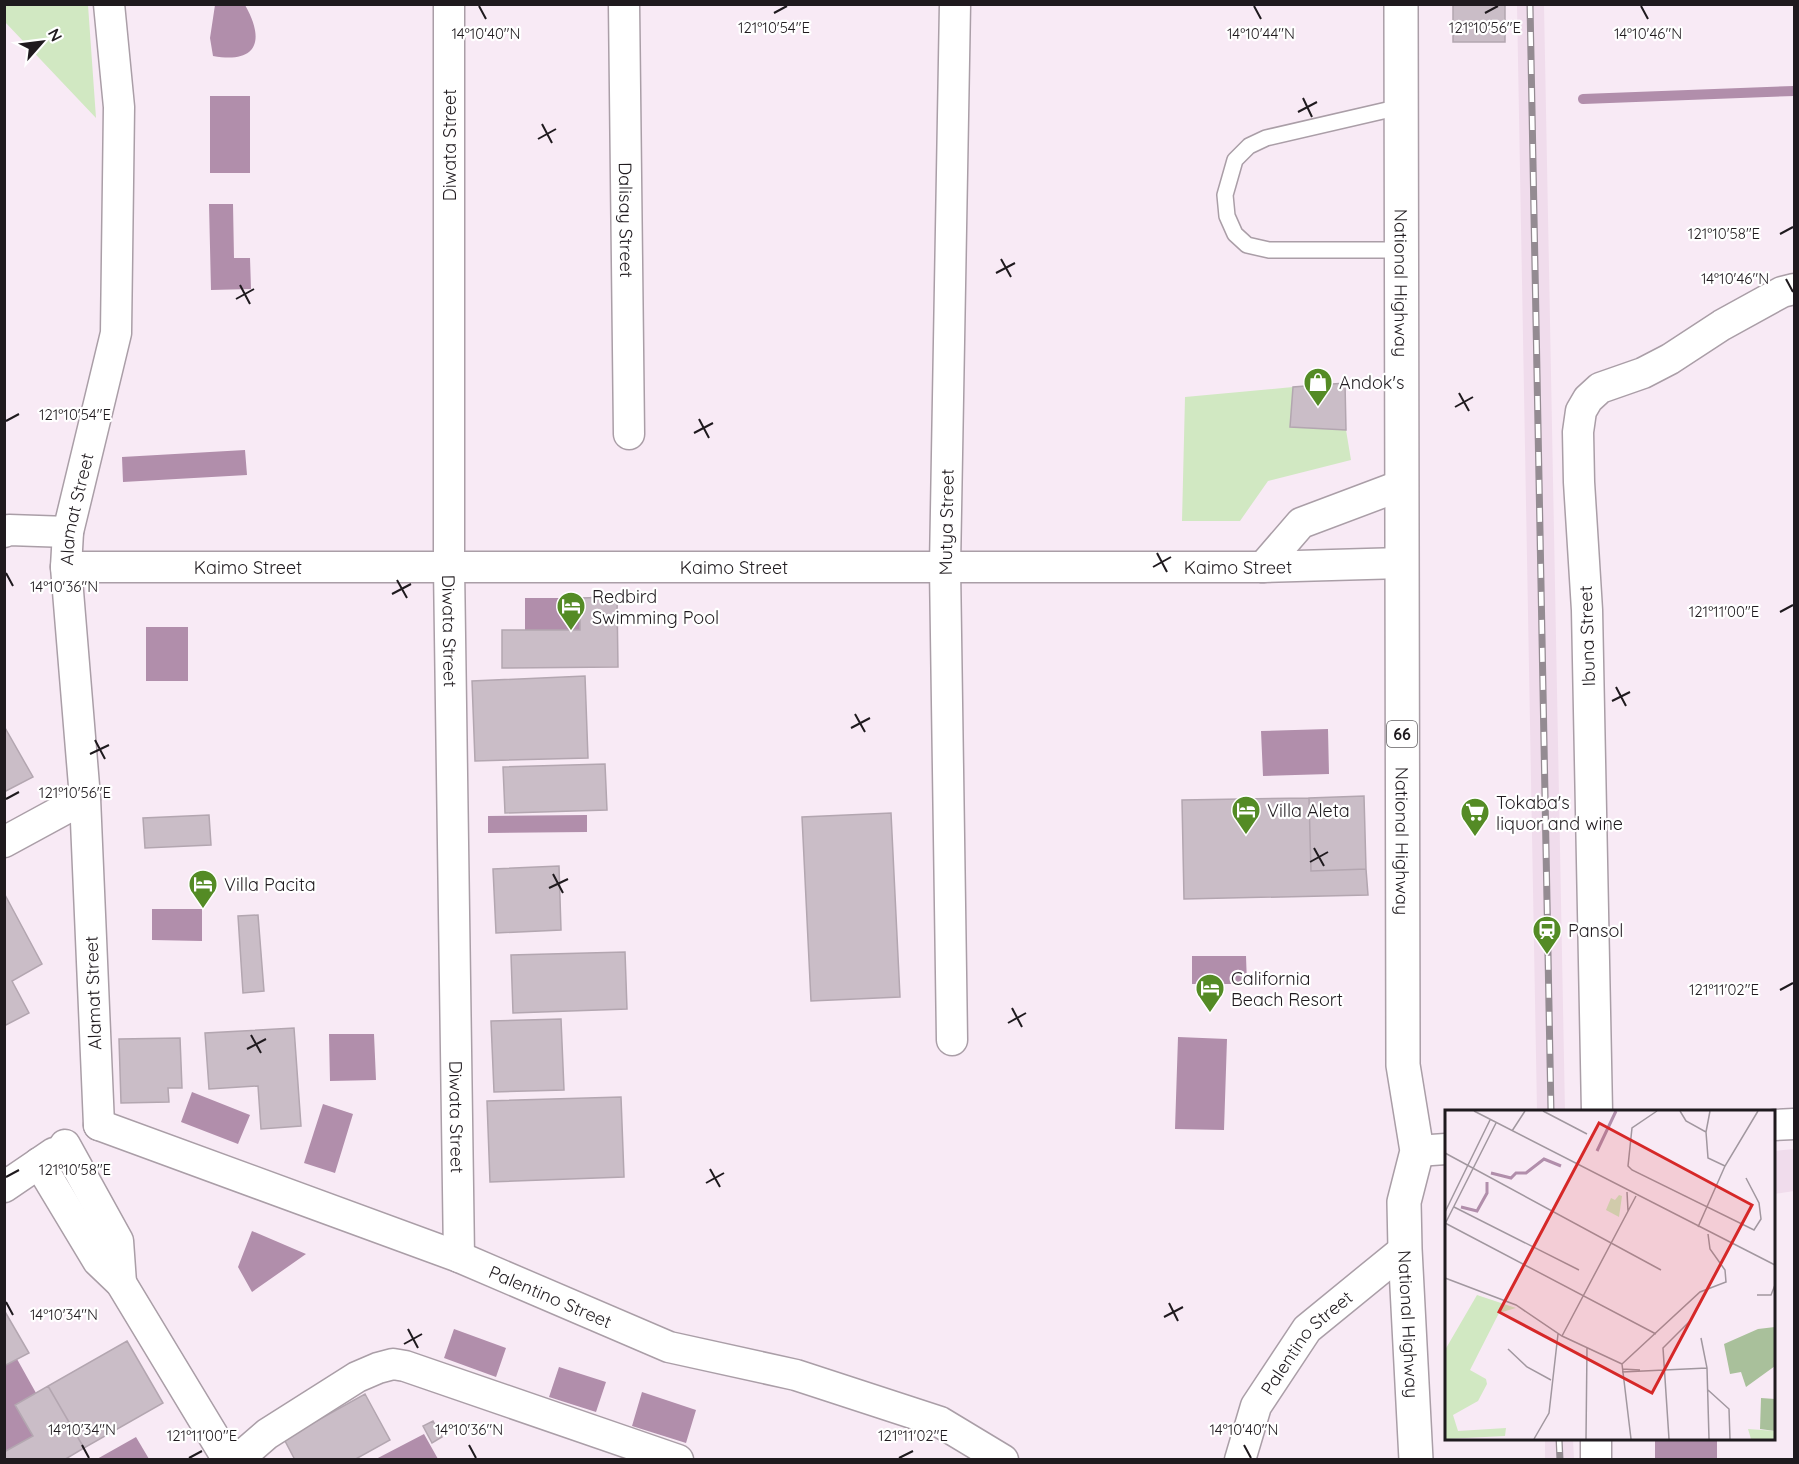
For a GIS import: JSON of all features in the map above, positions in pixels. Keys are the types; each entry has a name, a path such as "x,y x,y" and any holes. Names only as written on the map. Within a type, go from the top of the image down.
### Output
{"main road":[{"name":"National Highway","path":"1401,4 1402,1065 1432,1150 1404,1202 1404,1249 1416,1460"}],"street":[{"name":"Alamat Street","path":"99,1125 85,798 66,567 68,532 116,333 119,107 109,4"},
{"name":"Diwata Street","path":"449,4 448,567 459,1257"},
{"name":"Dalisay Street","path":"624,4 629,434"},
{"name":"Mutya Street","path":"952,1040 945,567 955,4"},
{"name":"Ibuna Street","path":"1597,1110 1588,671 1584,546 1579,483 1578,432 1581,411 1588,399 1600,387 1643,373 1670,359 1722,325 1782,292 1794,289"},
{"path":"1263,567 1302,523 1402,485"},
{"path":"4,532 9,530 68,532"},
{"name":"Kaimo Street","path":"66,567 1263,567 1402,563"},
{"path":"4,842 85,798"},
{"path":"1775,1125 1794,1124"},
{"path":"4,1187 65,1145 99,1125"},
{"name":"Palentino Street","path":"99,1125 459,1257 669,1347 796,1375 940,1422 1003,1460"},
{"path":"65,1145 118,1241 121,1283"},
{"path":"39,1163 98,1261 121,1283 228,1460"},
{"name":"Palentino Street","path":"1240,1460 1256,1406 1306,1329 1404,1249"},
{"path":"237,1460 267,1434 357,1377 393,1364 405,1366 678,1460"},
{"path":"1596,1440 1596,1460"}],"lane":[{"path":"1400,107 1266,138 1249,146 1235,160 1225,195 1227,216 1236,234 1247,244 1269,250 1401,250"}],"shaded area":[{"path":"215,5 245,5 255,29 256,39 248,53 228,58 213,56 210,38"},
{"path":"1517,5 1544,5 1565,1110 1537,1110"},
{"path":"210,96 250,96 250,173 210,173"},
{"path":"209,204 233,204 234,258 250,258 251,289 211,290"},
{"path":"245,450 247,475 123,482 122,457"},
{"path":"525,598 580,598 580,630 525,630"},
{"path":"146,627 188,627 188,681 146,681"},
{"path":"1328,729 1329,774 1263,776 1261,731"},
{"path":"587,815 587,832 488,833 488,816"},
{"path":"152,909 202,909 202,941 152,940"},
{"path":"1192,956 1246,956 1247,984 1192,984"},
{"path":"329,1034 374,1034 376,1080 330,1081"},
{"path":"1178,1037 1227,1039 1224,1130 1175,1129"},
{"path":"192,1092 250,1115 238,1144 181,1122"},
{"path":"323,1104 353,1114 335,1173 304,1163"},
{"path":"1794,1149 1794,1191 1775,1194 1775,1151"},
{"path":"252,1231 306,1254 252,1292 238,1267"},
{"path":"454,1329 506,1348 496,1377 444,1358"},
{"path":"17,1359 36,1393 15,1405 33,1436 5,1452 4,1366"},
{"path":"559,1367 606,1382 596,1412 549,1397"},
{"path":"642,1392 696,1410 686,1443 632,1426"},
{"path":"424,1434 438,1459 376,1459"},
{"path":"136,1437 149,1459 97,1459"},
{"path":"1545,1440 1573,1440 1574,1459 1545,1459"},
{"path":"1655,1440 1717,1440 1717,1459 1655,1459"}],"green space":[{"path":"5,4 88,5 96,118 5,22"},
{"path":"1293,387 1290,427 1346,430 1351,460 1268,481 1240,521 1182,521 1185,397"}],"building":[{"path":"1453,5 1505,5 1505,42 1453,42"},
{"name":"Andok's","path":"1345,383 1346,430 1290,427 1293,387"},
{"path":"617,597 618,667 502,668 502,630 580,630 580,598"},
{"path":"585,676 588,758 475,761 472,681"},
{"path":"4,726 33,777 4,792"},
{"path":"605,764 607,810 505,813 503,767"},
{"path":"1364,796 1366,869 1311,871 1309,798"},
{"name":"Villa Aleta","path":"1309,798 1311,871 1366,869 1368,895 1184,899 1182,800"},
{"path":"891,813 900,997 811,1001 802,817"},
{"path":"209,815 211,845 145,848 143,818"},
{"path":"559,866 561,930 496,933 493,869"},
{"path":"4,893 42,964 12,981 29,1013 4,1026"},
{"path":"258,915 264,991 243,993 238,916"},
{"path":"625,952 627,1009 513,1013 511,955"},
{"path":"561,1019 564,1090 494,1092 491,1021"},
{"path":"294,1028 301,1126 261,1129 258,1086 209,1089 205,1033"},
{"path":"180,1038 182,1088 168,1088 169,1102 121,1103 119,1039"},
{"path":"621,1097 624,1177 490,1182 487,1101"},
{"path":"4,1310 29,1353 4,1366"},
{"path":"127,1341 163,1403 84,1448 48,1386"},
{"path":"48,1386 84,1448 64,1460 4,1460 4,1452 33,1436 15,1405"},
{"path":"365,1394 390,1440 354,1460 295,1460 284,1439"},
{"path":"433,1421 442,1437 432,1443 423,1426"}],"waterway":[{"path":"1583,99 1794,91"}],"railway":[{"path":"1530,4 1551,1110"},
{"path":"1559,1440 1560,1460"}],"place":[{"name":"Andok's","path":"1318,408"},
{"name":"Redbird Swimming Pool","path":"571,632"},
{"name":"Villa Aleta","path":"1246,836"},
{"name":"Tokaba's liquor and wine","path":"1475,838"},
{"name":"Villa Pacita","path":"203,910"},
{"name":"Pansol","path":"1547,956"},
{"name":"California Beach Resort","path":"1210,1014"}]}
